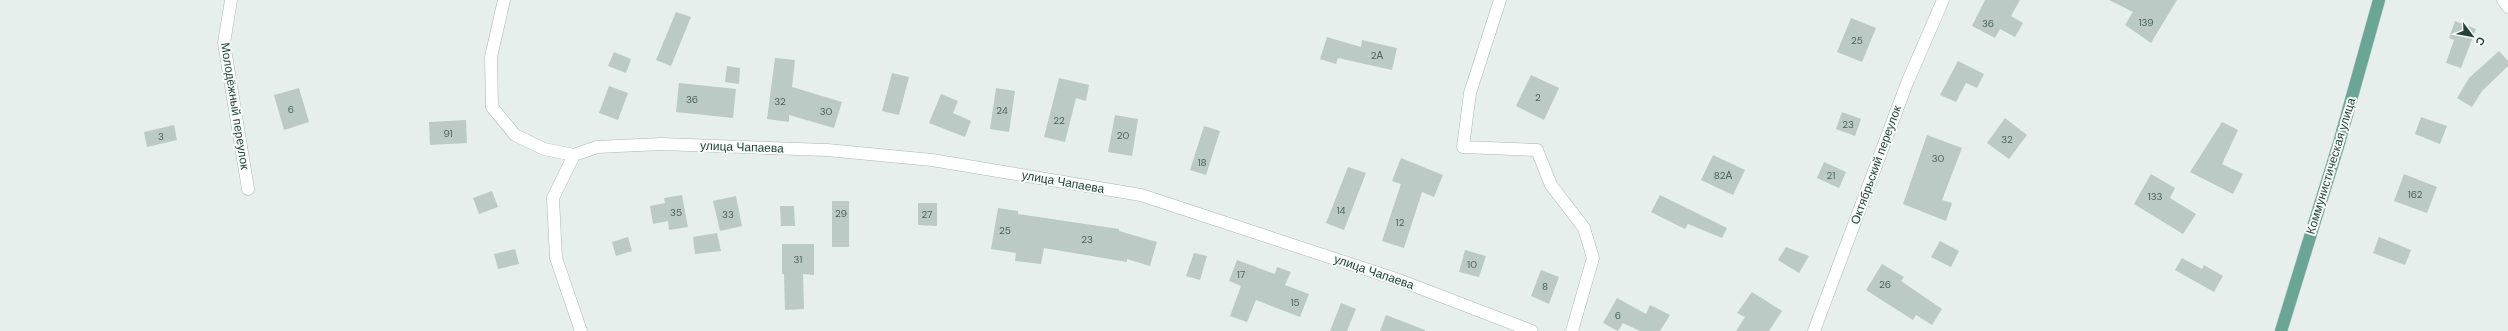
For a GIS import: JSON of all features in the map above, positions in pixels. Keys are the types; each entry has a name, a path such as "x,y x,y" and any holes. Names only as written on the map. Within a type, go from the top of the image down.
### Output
{"main road":[{"name":"Коммунистическая улица","path":"2281,331 2339,143 2379,0"}],"street":[{"name":"Молодёжный переулок","path":"231,0 224,44 248,189"},
{"path":"504,0 491,57 492,107 515,135 544,149 574,155 553,198 556,258 581,331"},
{"path":"1500,0 1470,93 1463,147 1537,150 1551,185 1584,228 1593,258 1572,331"},
{"name":"Октябрьский переулок","path":"1814,331 1907,83 1943,0"},
{"name":"улица Чапаева","path":"574,155 597,147 661,144 827,150 932,160 1141,195 1399,280 1532,331"}],"building":[{"path":"1985,0 2020,0 2011,16 2023,23 2015,37 2000,29 1995,38 1972,26"},
{"path":"2109,0 2177,0 2151,43 2125,25 2133,12"},
{"path":"676,12 691,17 671,66 656,60"},
{"path":"1851,18 1876,28 1862,62 1837,52"},
{"path":"2455,21 2476,29 2461,68 2446,63 2454,40 2449,38"},
{"path":"1327,37 1361,47 1362,40 1397,48 1392,70 1338,58 1336,64 1320,59"},
{"path":"2499,51 2508,61 2508,66 2482,91 2472,107 2457,98 2469,78"},
{"path":"614,52 631,59 626,73 608,66"},
{"path":"775,58 795,60 792,87 842,102 834,128 789,115 789,122 767,119"},
{"path":"1958,61 1984,74 1977,88 1966,83 1956,102 1940,95"},
{"path":"727,66 740,68 739,84 725,82"},
{"path":"892,73 909,77 899,115 882,111"},
{"path":"1531,75 1559,88 1544,120 1516,106"},
{"path":"1059,78 1089,85 1086,101 1076,98 1065,142 1044,137"},
{"path":"679,83 736,89 733,118 676,112"},
{"path":"609,86 628,93 618,120 599,113"},
{"path":"299,88 309,122 284,130 274,95"},
{"path":"996,88 1015,91 1009,132 990,129"},
{"path":"941,94 958,101 953,113 971,121 965,137 929,123"},
{"path":"1842,112 1861,119 1855,136 1836,129"},
{"path":"1115,115 1138,119 1132,156 1108,152"},
{"path":"2421,117 2447,126 2440,144 2415,134"},
{"path":"2005,118 2027,135 2009,159 1987,143"},
{"path":"466,120 467,143 430,145 429,122"},
{"path":"2222,122 2238,130 2222,164 2243,174 2233,194 2190,172"},
{"path":"174,125 177,140 147,147 144,132"},
{"path":"1204,126 1220,131 1206,175 1190,170"},
{"path":"1927,135 1962,148 1942,200 1952,203 1946,221 1903,204"},
{"path":"1713,155 1745,170 1733,195 1701,180"},
{"path":"1401,158 1443,175 1434,197 1422,192 1404,248 1382,241 1401,184 1392,181"},
{"path":"1824,162 1846,172 1839,188 1817,178"},
{"path":"1348,167 1366,173 1344,230 1326,223"},
{"path":"2151,174 2175,188 2170,198 2196,214 2183,234 2134,204"},
{"path":"2404,174 2437,187 2427,213 2394,201"},
{"path":"492,191 498,207 479,214 473,198"},
{"path":"682,195 688,227 669,230 668,221 653,224 650,206 665,203 664,198"},
{"path":"1660,195 1727,228 1722,238 1688,224 1685,229 1651,212"},
{"path":"736,196 742,226 720,231 713,201"},
{"path":"832,201 849,201 849,247 832,247"},
{"path":"918,203 937,203 937,226 918,225"},
{"path":"780,206 794,206 795,226 781,226"},
{"path":"998,208 1018,211 1018,214 1119,229 1119,231 1157,242 1150,266 1127,259 1127,262 1044,248 1041,264 1015,261 1016,253 991,249"},
{"path":"717,233 721,251 695,254 693,237"},
{"path":"628,237 632,251 616,256 612,242"},
{"path":"2379,237 2411,250 2405,265 2373,253"},
{"path":"1940,241 1959,251 1951,267 1931,257"},
{"path":"782,244 814,244 814,275 803,274 804,309 785,310 784,274 782,274"},
{"path":"1786,247 1809,256 1799,273 1778,260"},
{"path":"515,249 519,264 498,269 494,254"},
{"path":"1465,250 1486,256 1479,277 1459,272"},
{"path":"1194,253 1207,256 1200,280 1186,276"},
{"path":"2182,258 2202,269 2204,265 2223,276 2214,292 2175,270"},
{"path":"1237,260 1275,274 1277,267 1291,272 1285,285 1309,294 1300,317 1256,300 1247,322 1230,316 1241,286 1229,281"},
{"path":"1882,264 1904,277 1901,281 1942,309 1932,325 1916,315 1913,320 1866,290"},
{"path":"1541,270 1559,277 1549,304 1531,296"},
{"path":"1752,292 1782,311 1769,331 1736,331 1745,317 1737,313"},
{"path":"1617,298 1646,314 1650,305 1670,315 1660,331 1640,331 1623,323 1618,331 1603,323"},
{"path":"1341,303 1356,309 1347,331 1330,331"},
{"path":"1386,315 1425,330 1425,331 1380,331"}]}
